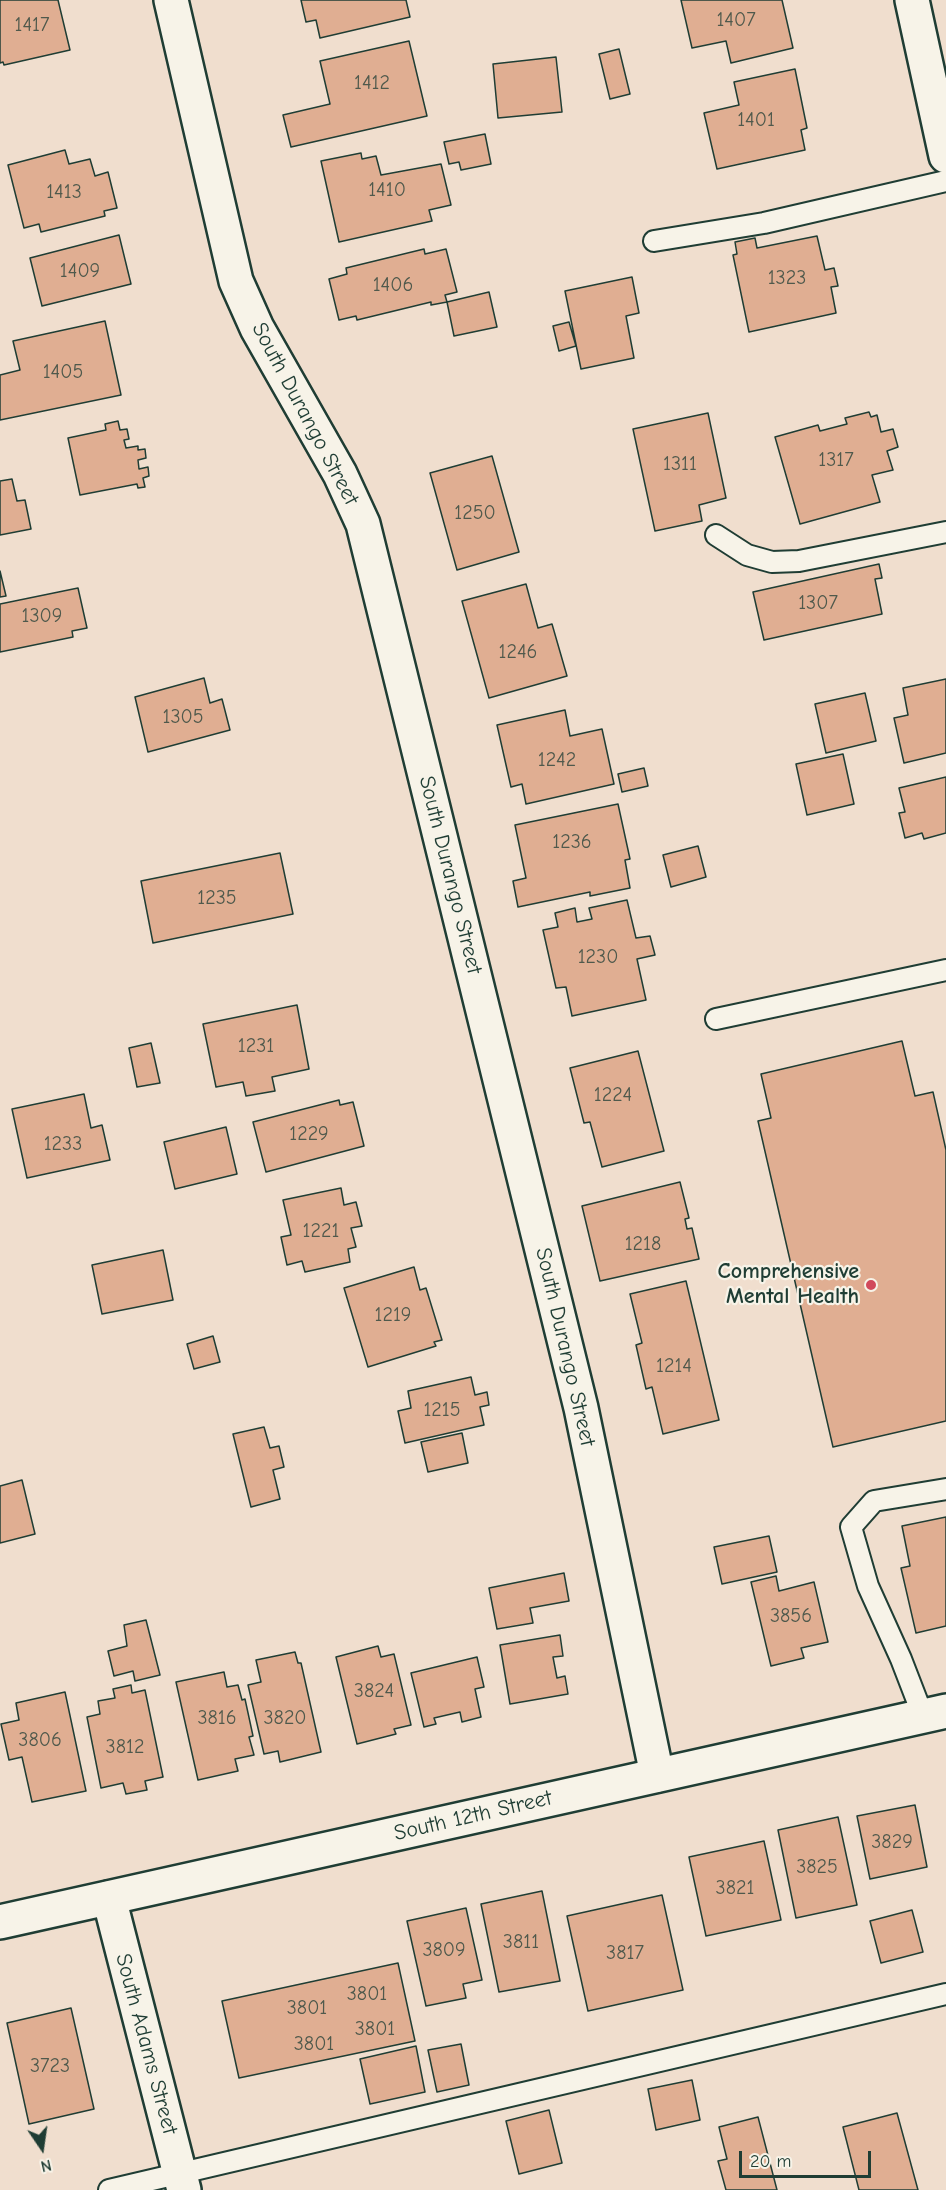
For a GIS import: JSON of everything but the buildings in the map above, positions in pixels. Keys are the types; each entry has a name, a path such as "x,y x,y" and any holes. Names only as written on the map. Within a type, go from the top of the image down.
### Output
{"street":[{"name":"South Durango Street","path":"171,0 236,281 257,328 340,474 363,524 581,1408 657,1775"},
{"path":"912,0 946,156"},
{"name":"South 12th Street","path":"0,1922 935,1713"},
{"name":"South Adams Street","path":"109,1898 182,2182"}],"lane":[{"path":"654,241 764,223 946,181"},
{"path":"716,535 747,555 772,562 799,561 946,532"},
{"path":"716,1020 946,970"},
{"path":"935,1713 901,1659 868,1586 851,1527 874,1501 946,1489"},
{"path":"110,2190 182,2182 946,1994"}],"place":[{"name":"Comprehensive Mental Health","path":"871,1285"}]}
